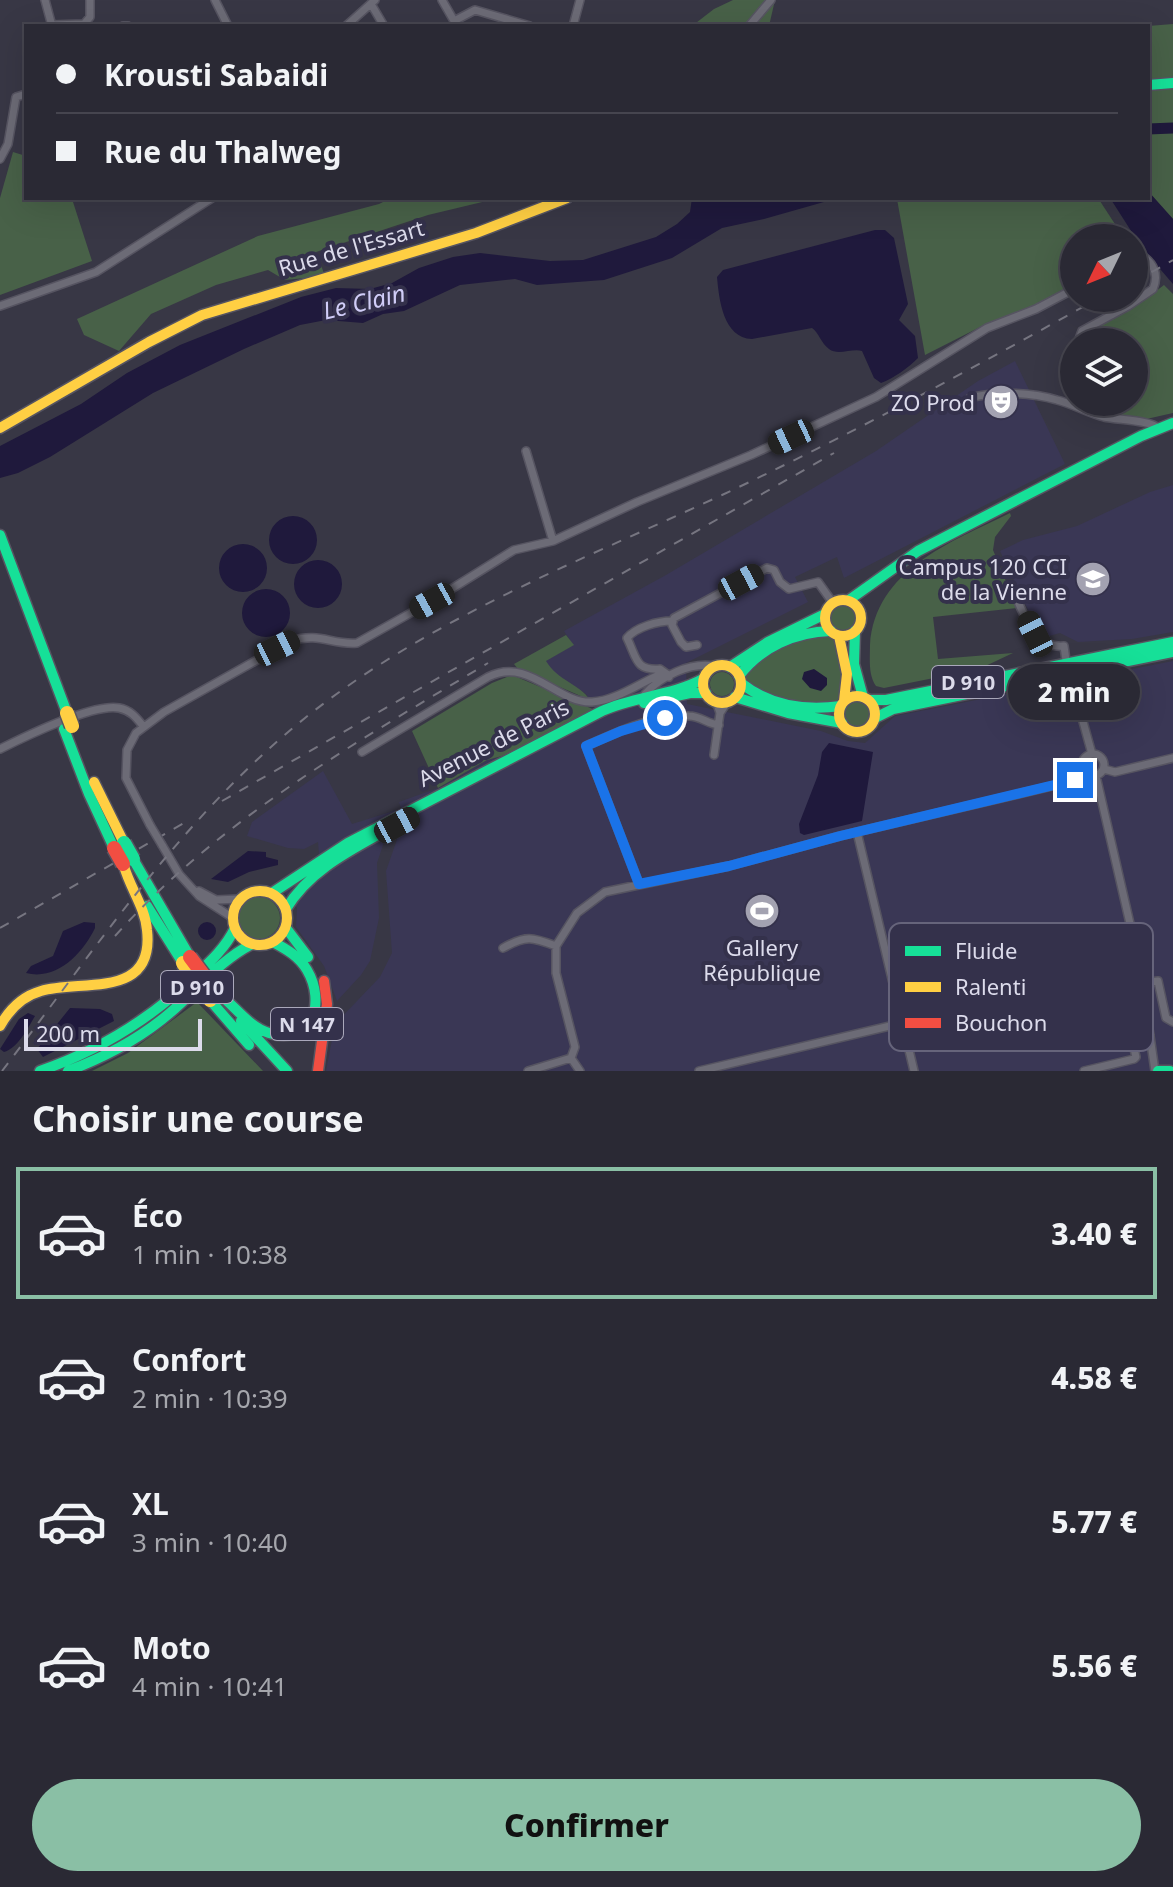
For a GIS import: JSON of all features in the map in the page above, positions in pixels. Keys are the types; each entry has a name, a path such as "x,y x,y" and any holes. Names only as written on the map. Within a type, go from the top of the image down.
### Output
{"main road":[{"path":"1150,85 1173,83"},
{"name":"Rue de l'Essart","path":"0,428 202,315 476,233 562,200"},
{"path":"842,723 847,674 835,633 826,623 829,608 854,605 895,566 938,541 1173,423"},
{"name":"N 147","path":"0,535 66,721"},
{"name":"N 147","path":"0,560 127,863 187,960 274,1071"},
{"path":"714,666 724,690 776,710 842,723 850,730 860,732 869,727 875,718 874,708 858,686 854,661 855,631 861,617 854,605"},
{"name":"Avenue de Paris","path":"724,690 768,642 829,608"},
{"path":"835,633 855,631"},
{"name":"Avenue de Paris","path":"286,909 297,891 340,858 461,791 616,712 649,702 724,690 751,662 790,638 812,632 835,633"},
{"name":"D 910","path":"866,698 886,700 1071,675 1173,642"},
{"name":"D 910","path":"875,718 893,709 1173,652"},
{"name":"Avenue de Paris","path":"272,893 333,851 602,711 644,695 692,685 724,690"},
{"path":"724,690 808,708 842,704 853,696 866,698"},
{"path":"1,1024 16,1005 40,991 110,985 122,980 139,965 145,954 148,931 145,917 127,879 127,863"},
{"path":"286,928 273,942 262,945 242,938 234,923 239,899 251,892 272,893 286,909 286,928 319,971 327,988 328,1002 318,1054 318,1071"},
{"name":"D 910","path":"40,1071 98,1048 148,1017 175,996 223,949 234,923"},
{"name":"N 147","path":"216,996 269,1033 288,1034 306,1025 317,1005 315,984 290,951 273,942"},
{"name":"D 910","path":"68,1071 103,1056 144,1032 231,956 252,944"},
{"name":"N 147","path":"216,996 287,1071"}],"street":[{"path":"45,0 52,24"},
{"path":"215,0 227,24"},
{"path":"442,0 456,24 475,10 523,24"},
{"path":"574,24 580,0"},
{"path":"751,24 771,0"},
{"path":"89,24 90,2"},
{"path":"348,24 373,2 383,24"},
{"path":"0,159 8,144 15,102 22,94"},
{"path":"0,306 96,272 209,200"},
{"path":"1148,262 1156,276 1153,289 1148,292"},
{"path":"234,923 204,900 179,874 130,791 125,770 129,744 143,726 291,641 320,636 348,644 357,643 451,590 460,579 514,550 553,541 876,397 987,328 1060,296"},
{"path":"1087,328 1117,312"},
{"path":"970,398 997,394 1035,395 1060,401"},
{"path":"1109,416 1119,420 1149,422 1158,428"},
{"path":"526,451 553,541"},
{"path":"668,676 660,669 643,668 627,638 632,632 672,621 767,568 776,572 780,582 789,589 818,582 829,608"},
{"path":"1014,593 1039,640 1050,646 1064,646 1092,754"},
{"path":"672,621 684,645 697,645"},
{"path":"644,695 668,676 694,664 714,666"},
{"path":"362,752 499,672 514,671 586,702 594,702 658,675 668,676"},
{"path":"714,755 724,690"},
{"path":"0,749 50,727 109,707 128,711 143,726"},
{"path":"639,884 586,746 621,731 665,718 692,716 719,725"},
{"path":"1085,773 1082,763 1085,757 1092,754 1103,760 1104,769"},
{"path":"1104,769 1115,772 1173,758"},
{"path":"1096,776 1104,769"},
{"path":"571,1058 575,1047 556,973 556,946 577,913 605,892 729,866 1069,782 1085,773 1096,776"},
{"path":"1096,776 1130,923"},
{"path":"857,832 889,968"},
{"path":"190,886 216,900 239,899"},
{"path":"503,948 522,938 537,939 556,946"},
{"path":"1153,982 1158,981 1166,1018 1173,1022"},
{"path":"699,1071 889,1026"},
{"path":"909,1051 914,1071"},
{"path":"1084,1071 1134,1059 1135,1051"},
{"path":"1152,1051 1162,1071"},
{"path":"528,1071 571,1058"},
{"path":"571,1058 580,1071"}],"shaded area":[{"path":"1015,361 1065,464 844,578 837,557 795,577 808,602 686,663 687,704 865,743 895,716 1173,661 1173,1071 326,1071 335,1024 380,977 392,953 386,871 399,834 384,842 377,863 379,918 370,961 337,1001 324,966 296,927 297,908 278,884 319,854 318,842 304,849 288,848 247,836 252,822 323,771 352,824 397,810 401,808 399,802 438,788 487,760 502,756 595,710 586,694 554,674 545,661 573,645 564,631 666,575 876,451 978,381"},
{"name":"Campus 120 CCI de la Vienne","path":"1173,485 1173,632 1132,639 1078,642 1060,633 1046,637 1040,635 1000,551 1023,540 1077,526 1150,492"}],"green space":[{"path":"733,0 775,0 769,24 695,24 714,9"},
{"path":"1173,24 1173,219 1150,193 1150,26"},
{"path":"13,152 24,155 24,200 76,200 73,202 92,261 0,295 0,198"},
{"path":"387,200 491,200 428,215 316,252 325,276 285,280 268,270 216,285 151,314 119,351 84,335 77,319 258,236"},
{"path":"897,200 1099,200 1115,224 1060,224 1060,291 1033,307 990,322 925,355"},
{"path":"1164,285 1173,294 1173,413 1142,420 1122,416 1148,416 1148,328 1091,328 1121,312 1148,312 1148,297"},
{"path":"1010,513 1011,516 995,537 993,550 1017,608 933,617 938,659 1013,653 979,669 884,688 876,686 871,672 870,645 875,619 886,597 901,578 920,562 964,535"},
{"path":"843,606 854,613 855,618 848,629 843,630 832,623 831,618 838,607"},
{"path":"566,635 574,645 546,661 590,700 518,669 514,664"},
{"path":"831,635 841,649 843,696 833,705 775,697 744,679 759,659 784,644 803,637"},
{"path":"722,672 733,679 734,684 727,695 722,696 711,689 710,684 717,673"},
{"path":"512,675 595,710 502,756 487,760 438,788 412,731 492,683"},
{"path":"857,702 868,709 869,714 862,725 857,726 846,719 845,714 852,703"},
{"path":"259,897 274,903 280,918 274,933 259,939 244,933 238,918 244,903"},
{"path":"197,1002 263,1071 92,1071 128,1053"}],"water":[{"path":"1150,193 1173,219 1173,284 1148,255 1148,224 1127,224 1111,200 1150,200"},
{"name":"Le Clain","path":"692,200 831,200 722,228 672,258 604,280 537,285 515,279 460,285 404,311 383,314 363,323 326,320 300,325 153,393 50,457 0,478 0,446 81,404 127,373 180,345 301,297 336,288 370,289 392,283 419,268 453,257 480,253 550,261 583,260 656,237 690,212"},
{"path":"885,230 894,238 908,304 899,320 915,336 918,358 896,376 881,383 874,378 862,351 833,351 826,347 812,328 752,339 742,337 729,325 721,306 717,277 723,270"},
{"path":"293,516 310,523 317,540 310,557 293,564 276,557 269,540 276,523"},
{"path":"243,544 260,551 267,568 260,585 243,592 226,585 219,568 226,551"},
{"path":"318,560 335,567 342,584 335,601 318,608 301,601 294,584 301,567"},
{"path":"266,589 283,596 290,613 283,630 266,637 249,630 242,613 249,596"},
{"path":"814,669 827,678 827,685 821,691 810,688 802,679 804,672"},
{"path":"829,743 873,752 862,821 804,835 800,833 799,824 818,775 822,752"},
{"path":"248,851 266,852 266,857 278,860 278,865 249,872 228,882 211,879"},
{"path":"84,922 95,923 95,928 84,947 68,963 48,973 26,973 31,966 53,956 63,931"},
{"path":"203,922 211,922 216,931 214,938 203,940 198,935 198,927"},
{"path":"70,1008 100,1009 112,1014 114,1021 43,1057 37,1049"},
{"path":"28,1013 35,1016 29,1026 18,1042 4,1052 0,1049 19,1019"}],"waterway":[{"path":"1150,129 1173,128"}],"railway":[{"path":"1148,274 1173,260"},
{"path":"2,1071 143,885 219,797 305,718 353,682 403,650 506,594 817,449 1074,312"},
{"path":"222,801 834,453"},
{"path":"115,936 156,894 244,819 339,754 488,663"},
{"path":"0,928 191,819"}],"traffic: fast":[{"path":"1150,85 1173,83"},
{"path":"849,600 918,551 1141,436 1173,423"},
{"path":"0,535 67,713"},
{"path":"730,667 768,642 825,614"},
{"path":"739,676 758,657 780,643 805,634 831,631"},
{"path":"855,631 854,664 863,697"},
{"path":"869,700 886,700 1173,642"},
{"path":"875,718 893,709 1173,652"},
{"path":"272,893 348,843 602,711 703,679"},
{"path":"741,683 764,697 788,705 814,708 841,706"},
{"path":"644,703 690,693 706,693"},
{"path":"735,697 788,713 842,723"},
{"path":"64,729 114,848"},
{"path":"286,909 320,871 392,827"},
{"path":"124,843 133,859"},
{"path":"133,859 190,957"},
{"path":"147,906 183,963"},
{"path":"40,1071 104,1043 161,1006 223,948 235,928"},
{"path":"286,928 308,957"},
{"path":"219,994 249,1021 269,1033 284,1035 296,1033 305,1027 315,1007 313,982 300,961 273,942"},
{"path":"68,1071 109,1053 147,1030 219,967 252,944"},
{"path":"210,1000 249,1045"},
{"path":"241,1021 287,1071"},
{"path":"1158,1071 1170,1071"}],"traffic: slow":[{"path":"0,428 202,315 476,233 562,200"},
{"path":"843,600 856,605 861,618 856,631 843,636 830,631 825,618 830,605 843,600"},
{"path":"839,636 847,674 844,701"},
{"path":"722,665 735,671 741,684 735,697 722,703 709,697 703,684 709,671 722,665"},
{"path":"857,696 870,701 875,714 870,727 857,732 844,727 839,714 844,701 857,696"},
{"path":"67,713 72,726"},
{"path":"94,782 124,843"},
{"path":"0,1026 17,1004 34,993 112,982 128,977 139,967 146,952 147,930 124,866"},
{"path":"260,891 279,899 287,918 279,937 260,945 241,937 233,918 241,899 260,891"},
{"path":"183,963 210,1000"}],"traffic: jam":[{"path":"114,848 123,864"},
{"path":"190,957 217,993"},
{"path":"318,1071 327,1004 324,981"}],"place":[{"name":"ZO Prod","path":"1001,402"},
{"name":"Campus 120 CCI de la Vienne","path":"1093,579"},
{"name":"Gallery République","path":"762,911"}],"route":[{"path":"665,718 643,723 586,746 639,884 729,866 1075,780"}]}
